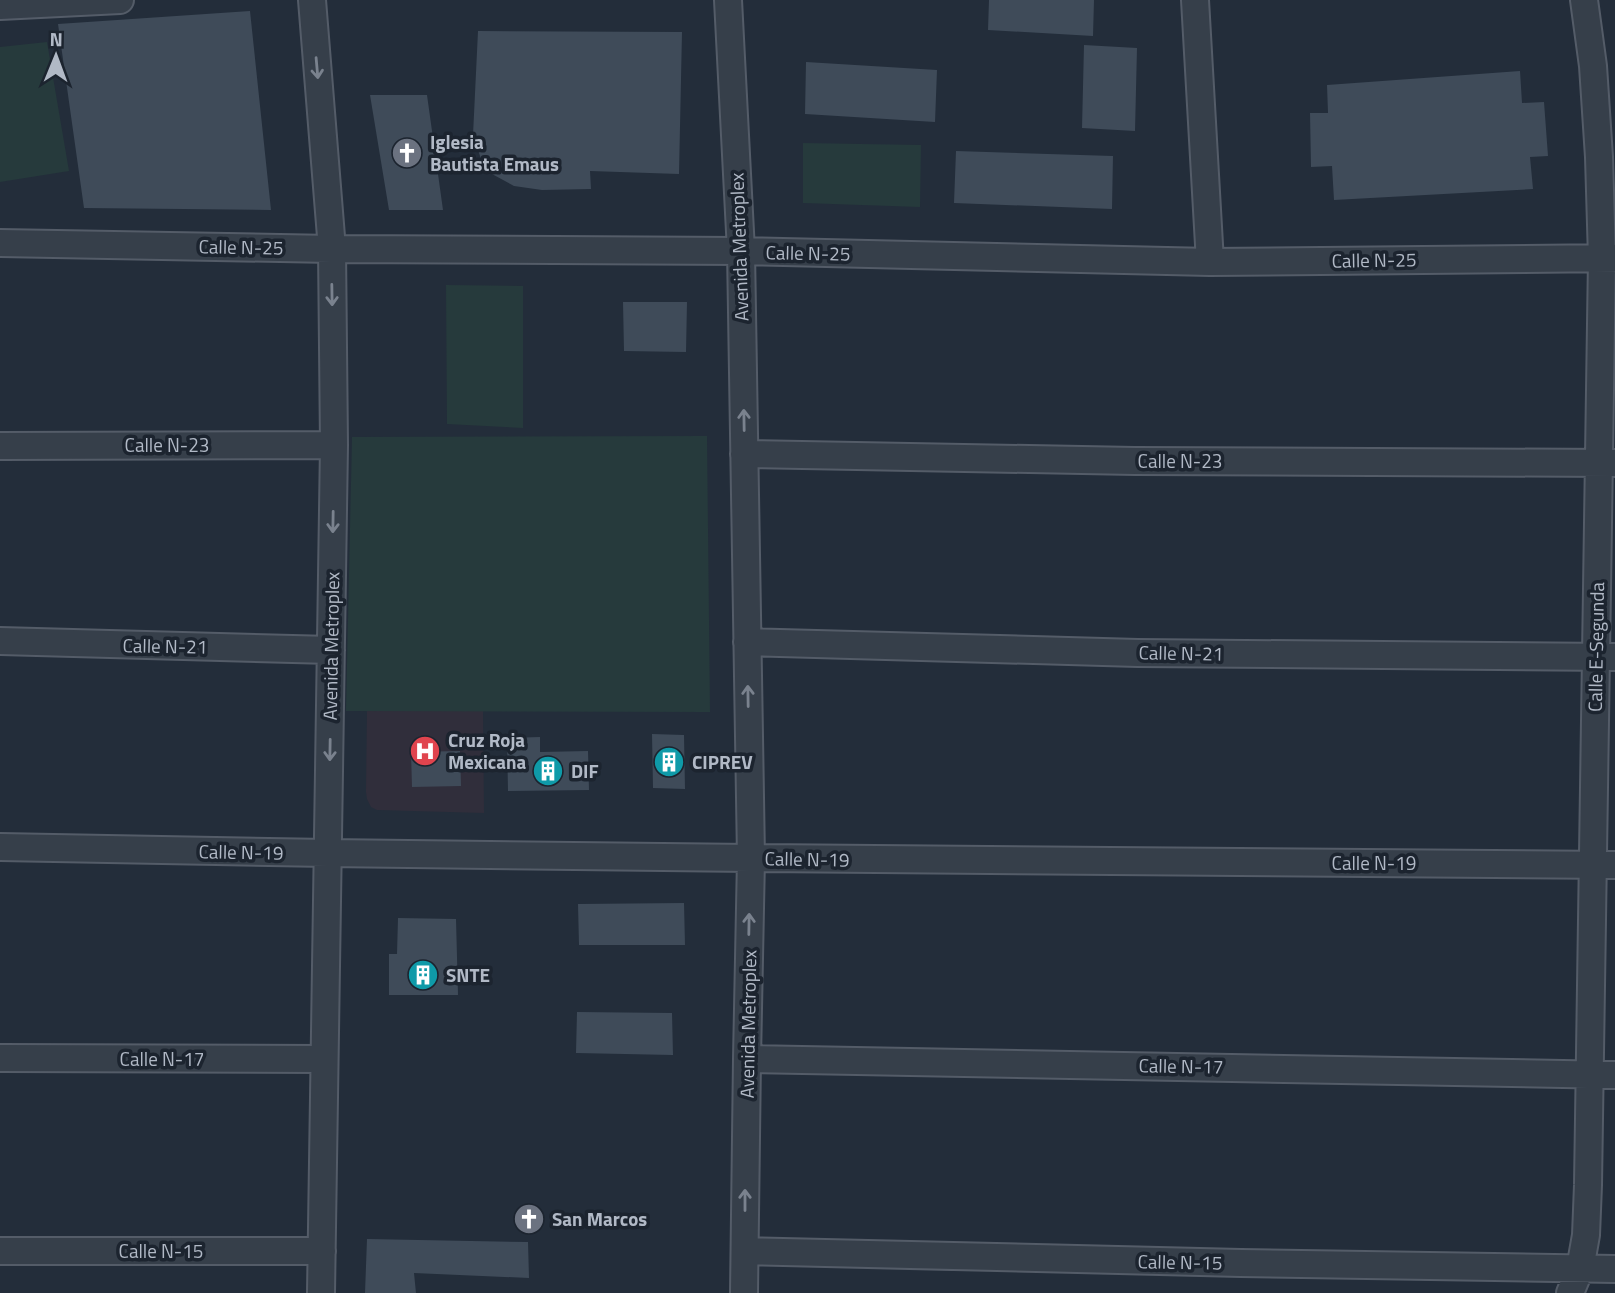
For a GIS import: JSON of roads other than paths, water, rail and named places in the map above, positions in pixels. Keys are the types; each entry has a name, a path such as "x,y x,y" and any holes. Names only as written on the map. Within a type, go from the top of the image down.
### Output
{"street":[{"path":"0,6 120,0"},
{"name":"Avenida Metroplex","path":"312,0 332,249 334,445 321,1293"},
{"name":"Avenida Metroplex","path":"728,0 741,251 751,858 744,1293"},
{"path":"1195,0 1210,262"},
{"name":"Calle E-Segunda","path":"1575,1281 1587,1222 1603,1074 1608,258 1599,157 1604,66 1584,0"},
{"name":"Calle N-25","path":"0,243 332,249 741,251 1210,262 1608,258"},
{"name":"Calle N-23","path":"0,446 334,445"},
{"name":"Calle N-23","path":"744,454 1135,461 1607,462"},
{"name":"Calle N-21","path":"0,642 331,650"},
{"name":"Calle N-21","path":"747,642 1138,653 1605,657"},
{"name":"Calle N-19","path":"0,847 751,858 1604,865"},
{"name":"Calle N-17","path":"0,1058 323,1059"},
{"name":"Calle N-17","path":"747,1059 1603,1074"},
{"name":"Calle N-15","path":"0,1251 322,1251"},
{"name":"Calle N-15","path":"745,1251 1241,1263 1575,1281 1615,1269"}],"place":[{"name":"Iglesia Bautista Emaus","path":"407,153"},
{"name":"Cruz Roja Mexicana","path":"425,751"},
{"name":"CIPREV","path":"669,762"},
{"name":"DIF","path":"548,771"},
{"name":"SNTE","path":"423,975"},
{"name":"San Marcos","path":"529,1219"}]}
